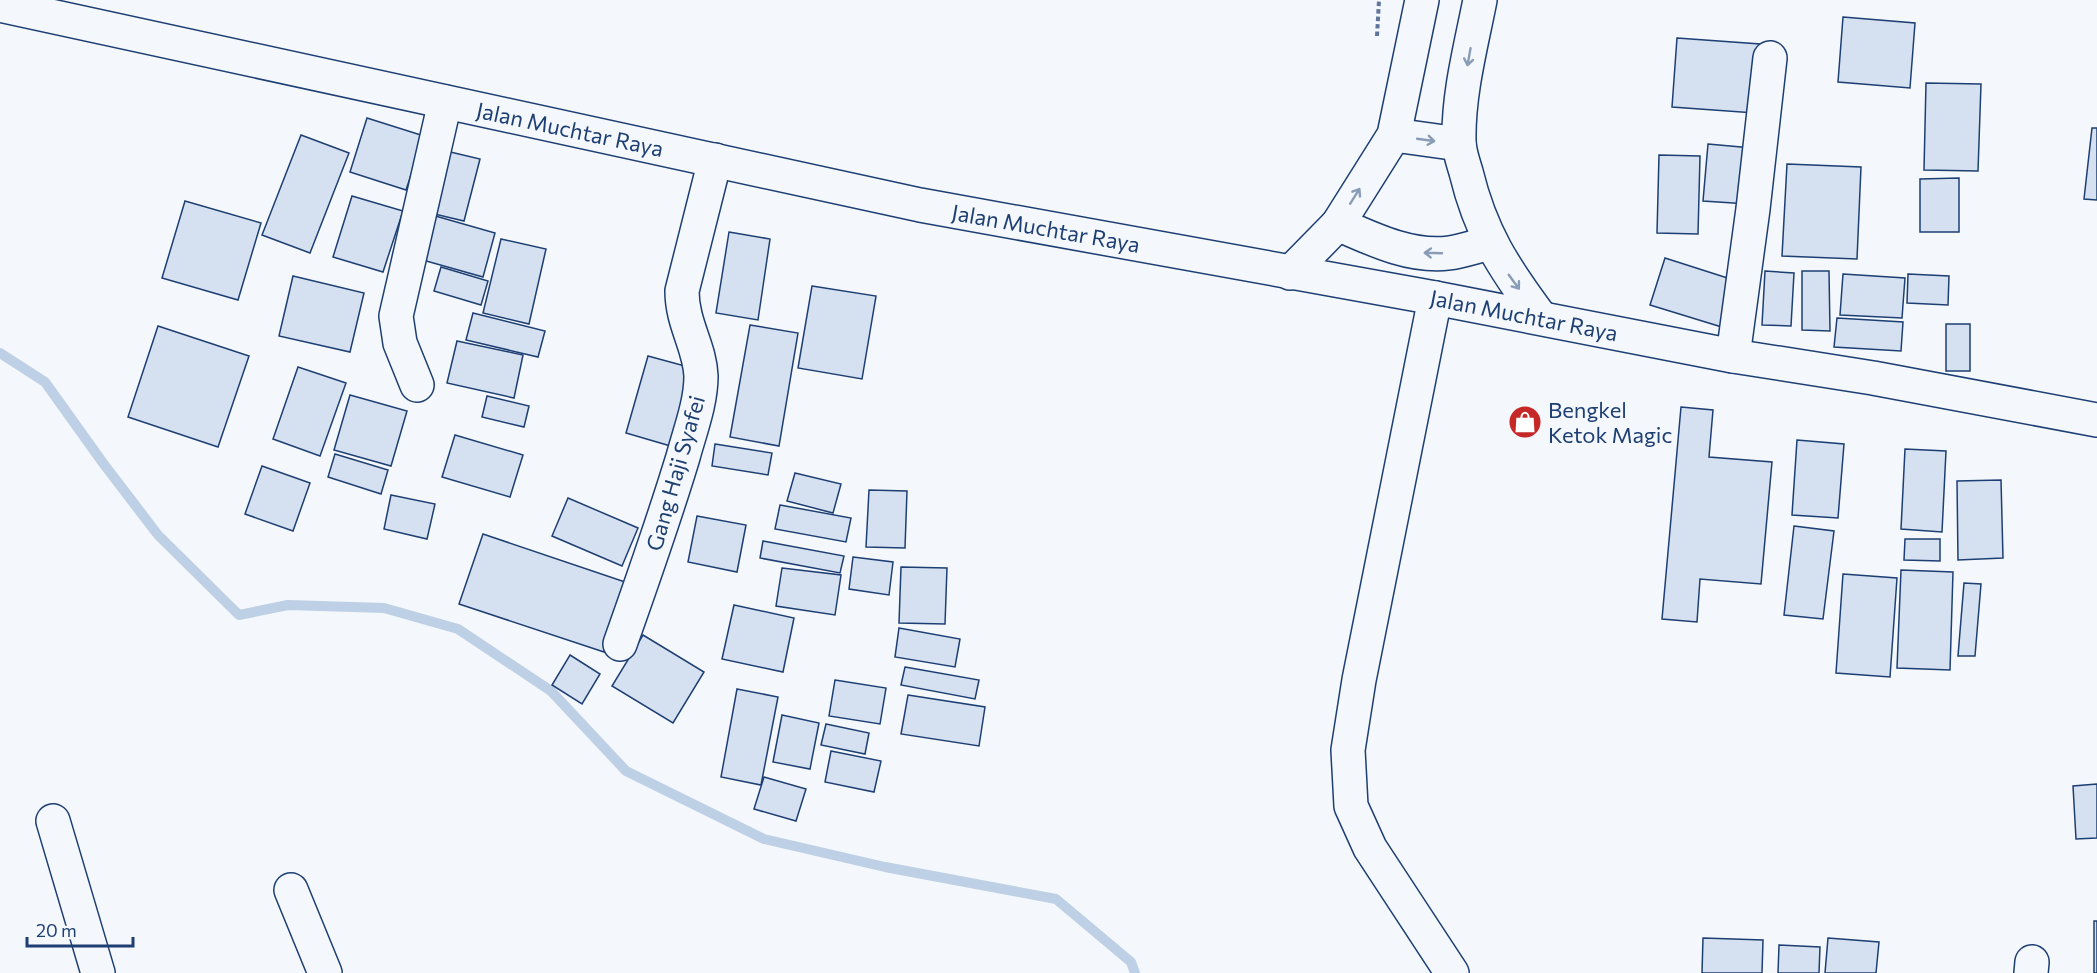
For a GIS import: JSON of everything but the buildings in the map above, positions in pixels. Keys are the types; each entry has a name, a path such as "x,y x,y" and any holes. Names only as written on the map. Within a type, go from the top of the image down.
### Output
{"main road":[{"path":"1290,273 1338,224 1394,135 1422,0"},
{"path":"1480,0 1460,108 1459,144 1474,204 1490,243 1506,271 1541,318"},
{"name":"Jalan Muchtar Raya","path":"0,5 920,205 1435,298 1732,356 1873,378 2097,420"},
{"path":"1732,356 1753,209 1770,58"},
{"path":"417,385 400,343 396,316 445,102"},
{"path":"1394,135 1459,144"},
{"name":"Gang Haji Syafei","path":"620,644 663,525 700,389 701,374 698,356 685,321 682,291 715,160"},
{"path":"1338,224 1371,239 1395,247 1422,252 1448,253 1490,243"},
{"path":"1435,298 1355,703 1348,750 1348,782 1351,806 1370,848 1452,973"},
{"path":"53,821 98,973"},
{"path":"291,890 325,973"}],"path":[{"path":"1376,46 1379,0"}],"waterway":[{"path":"0,353 45,382 158,535 239,615 288,605 384,608 458,629 551,691 626,771 764,839 885,867 1056,899 1131,962 1135,973"}],"place":[{"name":"Bengkel Ketok Magic","path":"1525,422"}]}
